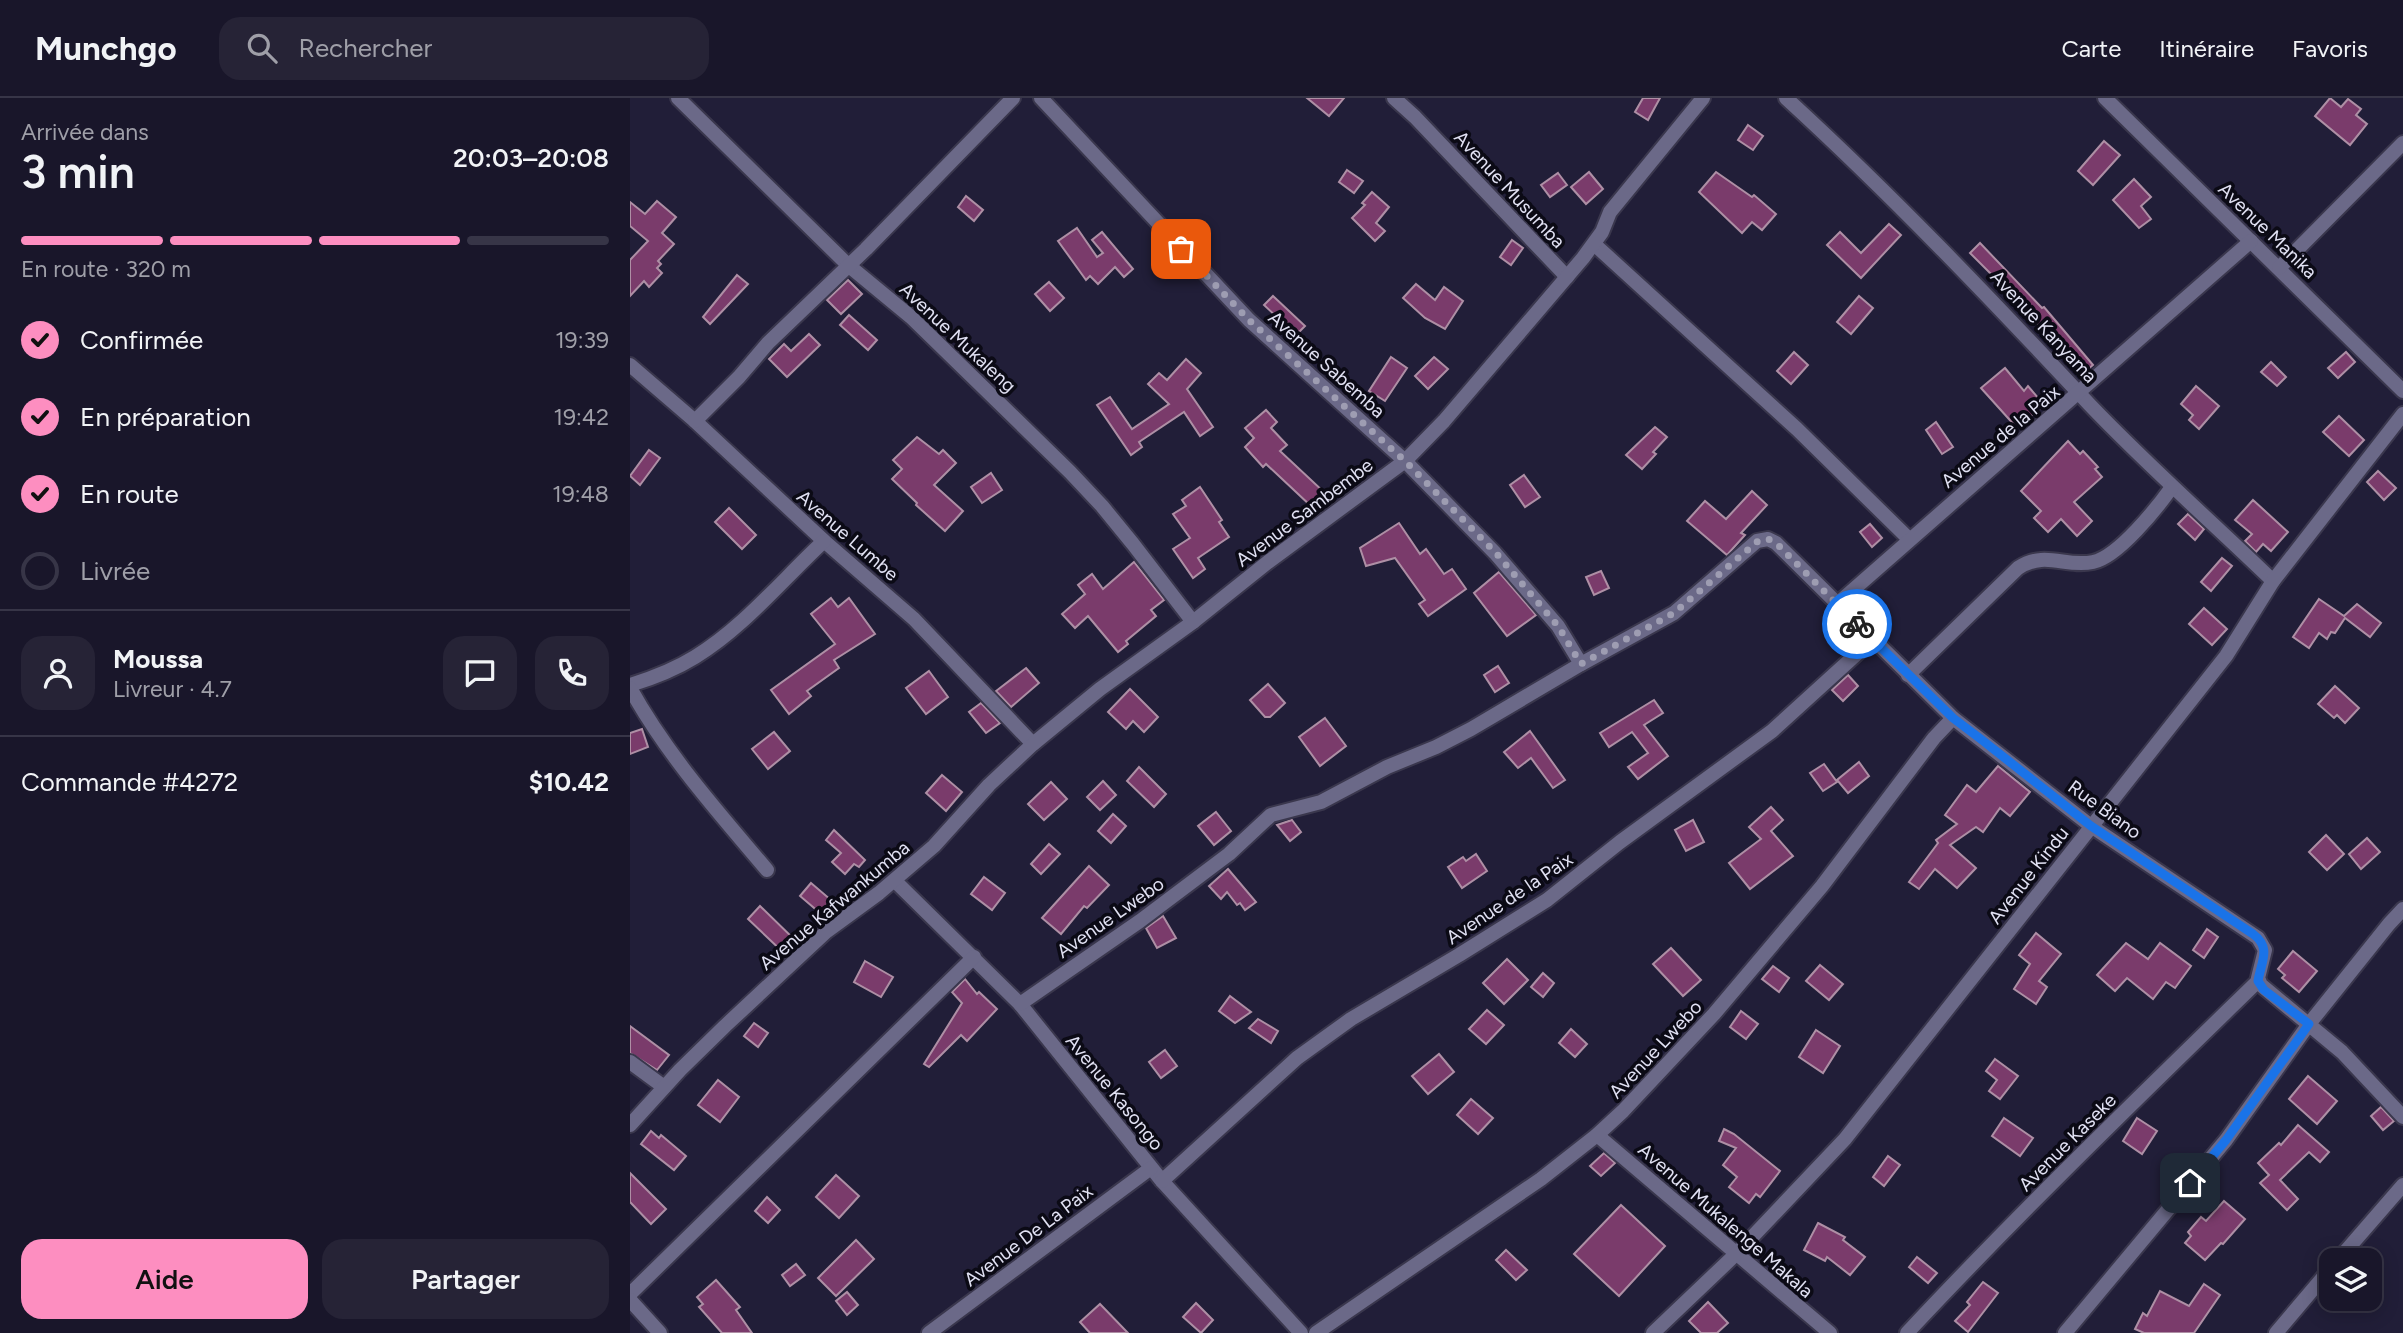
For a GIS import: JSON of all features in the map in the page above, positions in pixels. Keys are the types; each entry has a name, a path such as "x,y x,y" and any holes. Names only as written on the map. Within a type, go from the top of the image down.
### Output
{"street":[{"name":"Avenue Mukaleng","path":"678,98 848,265 911,317 1070,472 1102,506 1193,622"},
{"path":"695,421 768,343 1013,98"},
{"name":"Avenue Sabemba","path":"1041,98 1249,320 1405,461 1523,584 1558,626 1581,664"},
{"name":"Avenue Musumba","path":"1394,98 1567,277"},
{"name":"Avenue Sambembe","path":"1033,744 1100,689 1405,461 1444,421 1567,277 1602,232 1610,212 1703,98"},
{"name":"Avenue Kanyama","path":"1786,98 1935,241 2172,487 2273,581"},
{"name":"Avenue Manika","path":"2105,98 2403,391"},
{"path":"2279,268 2403,143"},
{"name":"Avenue de la Paix","path":"1837,604 2251,241"},
{"path":"1594,244 1797,429 1909,539"},
{"name":"Avenue Lumbe","path":"630,365 914,619 1033,744"},
{"name":"Avenue Kindu","path":"1653,1333 1737,1253 1845,1139 2226,656 2273,581 2403,414"},
{"path":"1909,675 2018,568 2029,561 2057,559 2091,563 2106,558 2158,506 2172,487"},
{"name":"Rue Biano","path":"1758,541 1768,539 1776,543 1953,718 2091,826 2258,938 2265,950 2258,981"},
{"path":"767,870 689,777 647,719 630,687 666,673 726,635 824,541"},
{"name":"Avenue Lwebo","path":"1020,1004 1140,921 1229,854 1276,812 1321,802 1387,767 1471,730 1581,664 1674,613 1758,541"},
{"name":"Avenue de la Paix","path":"1162,1181 1297,1058 1351,1019 1547,900 1620,842 1772,731 1872,640"},
{"name":"Avenue Lwebo","path":"1316,1333 1541,1179 1623,1111 1714,1014 1822,886 1934,738 1953,718"},
{"name":"Avenue Kafwankumba","path":"630,1125 725,1026 827,931 895,881 934,846 989,785 1033,744"},
{"name":"Avenue Kasongo","path":"895,881 1020,1004 1162,1181 1301,1333"},
{"path":"2065,1333 2226,1140 2309,1024 2403,909"},
{"path":"630,1294 974,957"},
{"path":"2258,981 2264,990 2342,1052 2403,1117"},
{"name":"Avenue Kaseke","path":"1907,1333 1987,1249 2258,981"},
{"path":"630,1062 664,1087"},
{"name":"Avenue Mukalenge Makala","path":"1597,1135 1830,1333"},
{"name":"Avenue De La Paix","path":"929,1333 1152,1168"},
{"path":"2348,1248 2403,1185"},
{"path":"2276,1333 2319,1282"},
{"path":"630,1300 660,1333"}],"building":[{"path":"1307,98 1344,98 1329,116"},
{"path":"1643,98 1660,98 1648,120 1635,112"},
{"path":"2330,98 2341,107 2348,99 2361,109 2356,115 2367,124 2350,145 2315,116"},
{"path":"1748,125 1763,136 1753,150 1738,140"},
{"path":"2104,141 2120,155 2093,185 2078,171"},
{"path":"1347,170 1363,181 1354,193 1339,182"},
{"path":"1589,172 1603,189 1586,204 1571,187"},
{"path":"1716,172 1752,197 1754,195 1776,214 1762,230 1752,222 1742,233 1699,192"},
{"path":"1558,173 1567,185 1550,197 1541,185"},
{"path":"2134,179 2151,197 2141,206 2151,219 2139,228 2113,200"},
{"path":"1372,192 1389,207 1376,223 1385,231 1375,241 1352,218 1365,205 1362,203"},
{"path":"966,196 983,210 974,221 958,207"},
{"path":"657,201 676,217 662,233 674,244 658,261 661,264 657,268 662,273 649,287 644,281 630,296 630,260 648,241 630,226 630,202 645,214"},
{"path":"1889,224 1901,235 1861,278 1827,245 1840,232 1861,253"},
{"path":"1077,228 1097,257 1103,253 1092,240 1102,232 1133,269 1124,277 1115,267 1098,284 1090,276 1086,280 1058,241"},
{"path":"1512,240 1523,248 1511,265 1500,257"},
{"path":"1980,243 2042,308 2044,307 2093,365 2081,375 2016,299 1970,253"},
{"path":"737,275 748,284 710,324 703,317"},
{"path":"848,280 862,294 841,314 827,300"},
{"path":"1049,282 1064,298 1050,311 1035,294"},
{"path":"1416,284 1435,300 1444,287 1463,301 1445,329 1425,318 1403,298"},
{"path":"1273,296 1305,326 1296,335 1264,305"},
{"path":"1859,296 1873,308 1851,334 1837,322"},
{"path":"849,315 877,340 868,350 840,325"},
{"path":"809,334 820,345 787,377 769,359 784,344 791,351"},
{"path":"1794,352 1808,365 1791,384 1777,371"},
{"path":"2346,352 2355,362 2338,378 2328,368"},
{"path":"1391,357 1407,368 1385,401 1369,391"},
{"path":"1434,357 1448,369 1428,389 1415,376"},
{"path":"1186,359 1201,373 1187,389 1213,427 1200,436 1184,412 1139,442 1142,447 1131,455 1097,405 1110,397 1132,429 1169,404 1148,384 1159,373 1167,380"},
{"path":"2271,362 2286,377 2277,386 2261,372"},
{"path":"2005,368 2024,391 2028,386 2044,405 2017,428 1981,388"},
{"path":"2196,386 2219,406 2199,429 2189,420 2193,415 2181,404"},
{"path":"1266,410 1277,422 1271,428 1287,445 1280,451 1325,493 1312,507 1266,464 1263,467 1245,447 1254,438 1245,428"},
{"path":"2339,416 2364,440 2349,456 2323,432"},
{"path":"1936,422 1953,447 1942,454 1926,430"},
{"path":"1655,427 1667,437 1642,469 1626,455"},
{"path":"917,437 939,454 943,450 956,463 934,485 963,511 945,531 892,479 902,469 893,460"},
{"path":"2068,441 2080,454 2083,451 2098,467 2095,469 2102,477 2074,502 2092,521 2077,536 2061,519 2048,532 2034,518 2041,511 2021,491"},
{"path":"649,450 660,458 640,485 630,476"},
{"path":"2378,471 2396,488 2384,500 2367,482"},
{"path":"991,473 1002,490 982,503 971,487"},
{"path":"1524,475 1540,497 1525,507 1510,485"},
{"path":"1200,487 1222,520 1219,522 1229,537 1198,558 1205,569 1193,578 1173,549 1190,538 1173,514 1186,506 1182,500"},
{"path":"1752,491 1767,505 1741,533 1745,535 1727,555 1687,521 1705,501 1726,519"},
{"path":"2253,500 2288,532 2271,551 2263,544 2256,552 2245,541 2252,534 2235,520"},
{"path":"729,508 756,535 742,549 715,522"},
{"path":"2188,514 2204,529 2195,540 2178,524"},
{"path":"1399,523 1420,554 1426,549 1444,574 1452,569 1466,589 1428,616 1419,604 1425,600 1395,558 1366,566 1360,548"},
{"path":"1870,524 1882,538 1872,547 1860,532"},
{"path":"2222,558 2232,566 2211,591 2201,582"},
{"path":"1134,562 1164,600 1151,610 1156,616 1126,641 1128,644 1118,652 1088,616 1075,628 1062,614 1085,594 1078,585 1092,574 1103,589"},
{"path":"1601,571 1609,588 1594,595 1586,577"},
{"path":"1499,572 1536,615 1507,636 1474,593"},
{"path":"831,598 838,607 849,598 875,634 834,660 839,668 807,691 811,696 789,714 771,690 835,644 811,614"},
{"path":"2319,599 2344,616 2357,604 2381,623 2370,637 2345,618 2335,633 2331,632 2327,639 2319,633 2309,648 2293,637"},
{"path":"2204,608 2227,629 2212,645 2189,624"},
{"path":"1498,666 1509,683 1495,692 1484,675"},
{"path":"1026,668 1039,683 1011,707 996,691"},
{"path":"929,671 948,697 926,714 906,688"},
{"path":"1848,675 1858,686 1843,701 1832,690"},
{"path":"1268,684 1285,703 1270,717 1265,717 1250,700"},
{"path":"2335,686 2359,708 2345,723 2337,715 2334,718 2318,704"},
{"path":"1130,689 1158,717 1144,732 1133,721 1126,729 1108,712"},
{"path":"1654,700 1663,713 1644,725 1668,756 1638,779 1628,767 1648,753 1632,732 1609,747 1600,733"},
{"path":"981,703 1000,723 986,733 969,712"},
{"path":"1325,718 1346,746 1320,766 1299,737"},
{"path":"642,729 648,747 630,754 630,733"},
{"path":"1530,731 1565,780 1553,788 1531,758 1518,768 1504,752"},
{"path":"774,732 790,751 768,769 752,749"},
{"path":"1859,762 1869,776 1848,793 1837,780"},
{"path":"1824,764 1837,782 1823,791 1810,773"},
{"path":"1998,766 2030,792 2010,816 2000,808 1983,832 1976,827 1950,845 1976,868 1957,888 1935,869 1919,889 1909,882 1938,843 1936,840 1957,824 1945,815 1967,785 1976,792"},
{"path":"1139,767 1166,794 1154,807 1127,781"},
{"path":"942,775 962,792 946,811 926,793"},
{"path":"1103,781 1116,795 1100,810 1087,797"},
{"path":"1051,782 1067,799 1044,820 1028,804"},
{"path":"1771,807 1783,820 1771,831 1793,856 1750,889 1729,863 1761,839 1749,827"},
{"path":"1216,812 1231,831 1214,845 1198,826"},
{"path":"1113,814 1126,826 1111,843 1098,831"},
{"path":"1292,820 1301,832 1290,841 1277,825"},
{"path":"1693,820 1704,842 1686,851 1675,830"},
{"path":"834,830 865,860 859,867 854,864 845,874 832,862 841,853 826,840"},
{"path":"2326,835 2344,854 2327,870 2309,852"},
{"path":"2367,838 2380,852 2361,869 2349,854"},
{"path":"1049,844 1060,854 1041,874 1031,864"},
{"path":"1476,854 1487,871 1462,888 1448,867 1463,857 1466,861"},
{"path":"1089,866 1109,885 1087,908 1084,906 1061,934 1042,918"},
{"path":"1228,869 1256,902 1245,910 1240,903 1237,905 1227,892 1221,899 1209,886"},
{"path":"984,877 1005,893 992,910 971,894"},
{"path":"811,883 831,900 820,913 800,896"},
{"path":"760,906 798,943 786,955 748,919"},
{"path":"1163,916 1176,938 1157,948 1146,928"},
{"path":"2207,929 2218,937 2204,958 2193,950"},
{"path":"2036,933 2061,954 2039,981 2047,987 2036,1004 2014,989 2030,964 2019,955"},
{"path":"2126,943 2148,959 2160,943 2191,966 2175,988 2166,982 2153,999 2127,978 2115,991 2097,975"},
{"path":"1671,948 1701,980 1683,996 1653,964"},
{"path":"2293,951 2317,971 2299,992 2282,978 2285,975 2278,969"},
{"path":"1507,959 1528,980 1504,1004 1483,983"},
{"path":"865,961 893,977 881,997 854,982"},
{"path":"1820,965 1843,984 1829,1000 1806,981"},
{"path":"1773,966 1789,978 1779,992 1762,979"},
{"path":"1543,973 1554,983 1543,997 1531,987"},
{"path":"965,979 977,994 979,992 997,1009 967,1041 961,1035 929,1067 924,1064 962,1003 952,992"},
{"path":"1230,996 1251,1012 1235,1023 1219,1011"},
{"path":"1487,1010 1504,1025 1486,1044 1469,1029"},
{"path":"1741,1011 1758,1024 1746,1039 1730,1027"},
{"path":"1258,1019 1278,1031 1271,1043 1249,1028"},
{"path":"754,1023 768,1033 758,1047 744,1036"},
{"path":"630,1026 669,1055 657,1070 630,1053"},
{"path":"1571,1029 1587,1044 1575,1057 1559,1043"},
{"path":"1816,1030 1840,1046 1823,1073 1799,1057"},
{"path":"1165,1050 1177,1066 1161,1078 1149,1062"},
{"path":"1439,1054 1454,1072 1428,1094 1412,1076"},
{"path":"1995,1059 2018,1076 2000,1099 1989,1091 1997,1080 1986,1071"},
{"path":"2308,1076 2337,1101 2317,1124 2289,1099"},
{"path":"718,1080 739,1097 720,1122 698,1105"},
{"path":"1471,1099 1493,1118 1478,1134 1457,1115"},
{"path":"2381,1107 2394,1121 2383,1130 2371,1116"},
{"path":"2004,1118 2033,1138 2020,1156 1992,1136"},
{"path":"2137,1118 2157,1131 2142,1154 2123,1141"},
{"path":"2298,1125 2329,1152 2320,1162 2309,1152 2280,1180 2298,1199 2287,1210 2260,1183 2269,1175 2258,1163 2279,1143 2281,1145"},
{"path":"1724,1129 1780,1171 1760,1197 1756,1194 1749,1203 1729,1187 1737,1177 1723,1165 1736,1148 1719,1141"},
{"path":"651,1131 659,1138 661,1135 686,1156 674,1170 641,1144"},
{"path":"1604,1153 1615,1163 1601,1176 1590,1166"},
{"path":"1888,1156 1900,1165 1884,1186 1873,1177"},
{"path":"630,1173 666,1209 651,1224 630,1202"},
{"path":"836,1175 859,1196 839,1218 816,1197"},
{"path":"767,1197 780,1210 768,1223 755,1211"},
{"path":"2224,1201 2245,1219 2205,1260 2185,1243 2191,1236 2188,1232 2201,1217 2206,1221"},
{"path":"1621,1205 1665,1246 1619,1296 1574,1254"},
{"path":"1818,1223 1845,1237 1843,1240 1865,1257 1850,1275 1827,1257 1825,1261 1804,1250"},
{"path":"856,1240 874,1259 836,1296 818,1278"},
{"path":"1506,1250 1527,1270 1516,1280 1496,1260"},
{"path":"1917,1257 1937,1273 1928,1283 1909,1267"},
{"path":"796,1264 805,1275 790,1286 782,1275"},
{"path":"716,1280 740,1307 736,1310 752,1333 722,1333 699,1307 703,1304 697,1297"},
{"path":"1983,1282 1998,1293 1968,1332 1955,1321 1970,1305 1967,1302"},
{"path":"2204,1284 2220,1295 2194,1333 2144,1333 2135,1329 2143,1313 2147,1316 2160,1291 2189,1306"},
{"path":"847,1292 858,1305 847,1315 836,1301"},
{"path":"1708,1302 1728,1323 1717,1333 1701,1333 1689,1321"},
{"path":"1196,1303 1213,1320 1201,1333 1183,1317"},
{"path":"1100,1304 1128,1333 1090,1333 1080,1322"}],"way so far":[{"path":"1181,249 1249,320 1405,461 1496,553 1558,626 1581,664 1674,613 1758,541 1764,539 1776,543 1857,624"}],"route":[{"path":"1857,624 1953,718 2091,826 2262,942 2265,953 2258,981 2264,990 2309,1024 2226,1140 2190,1183"}]}
